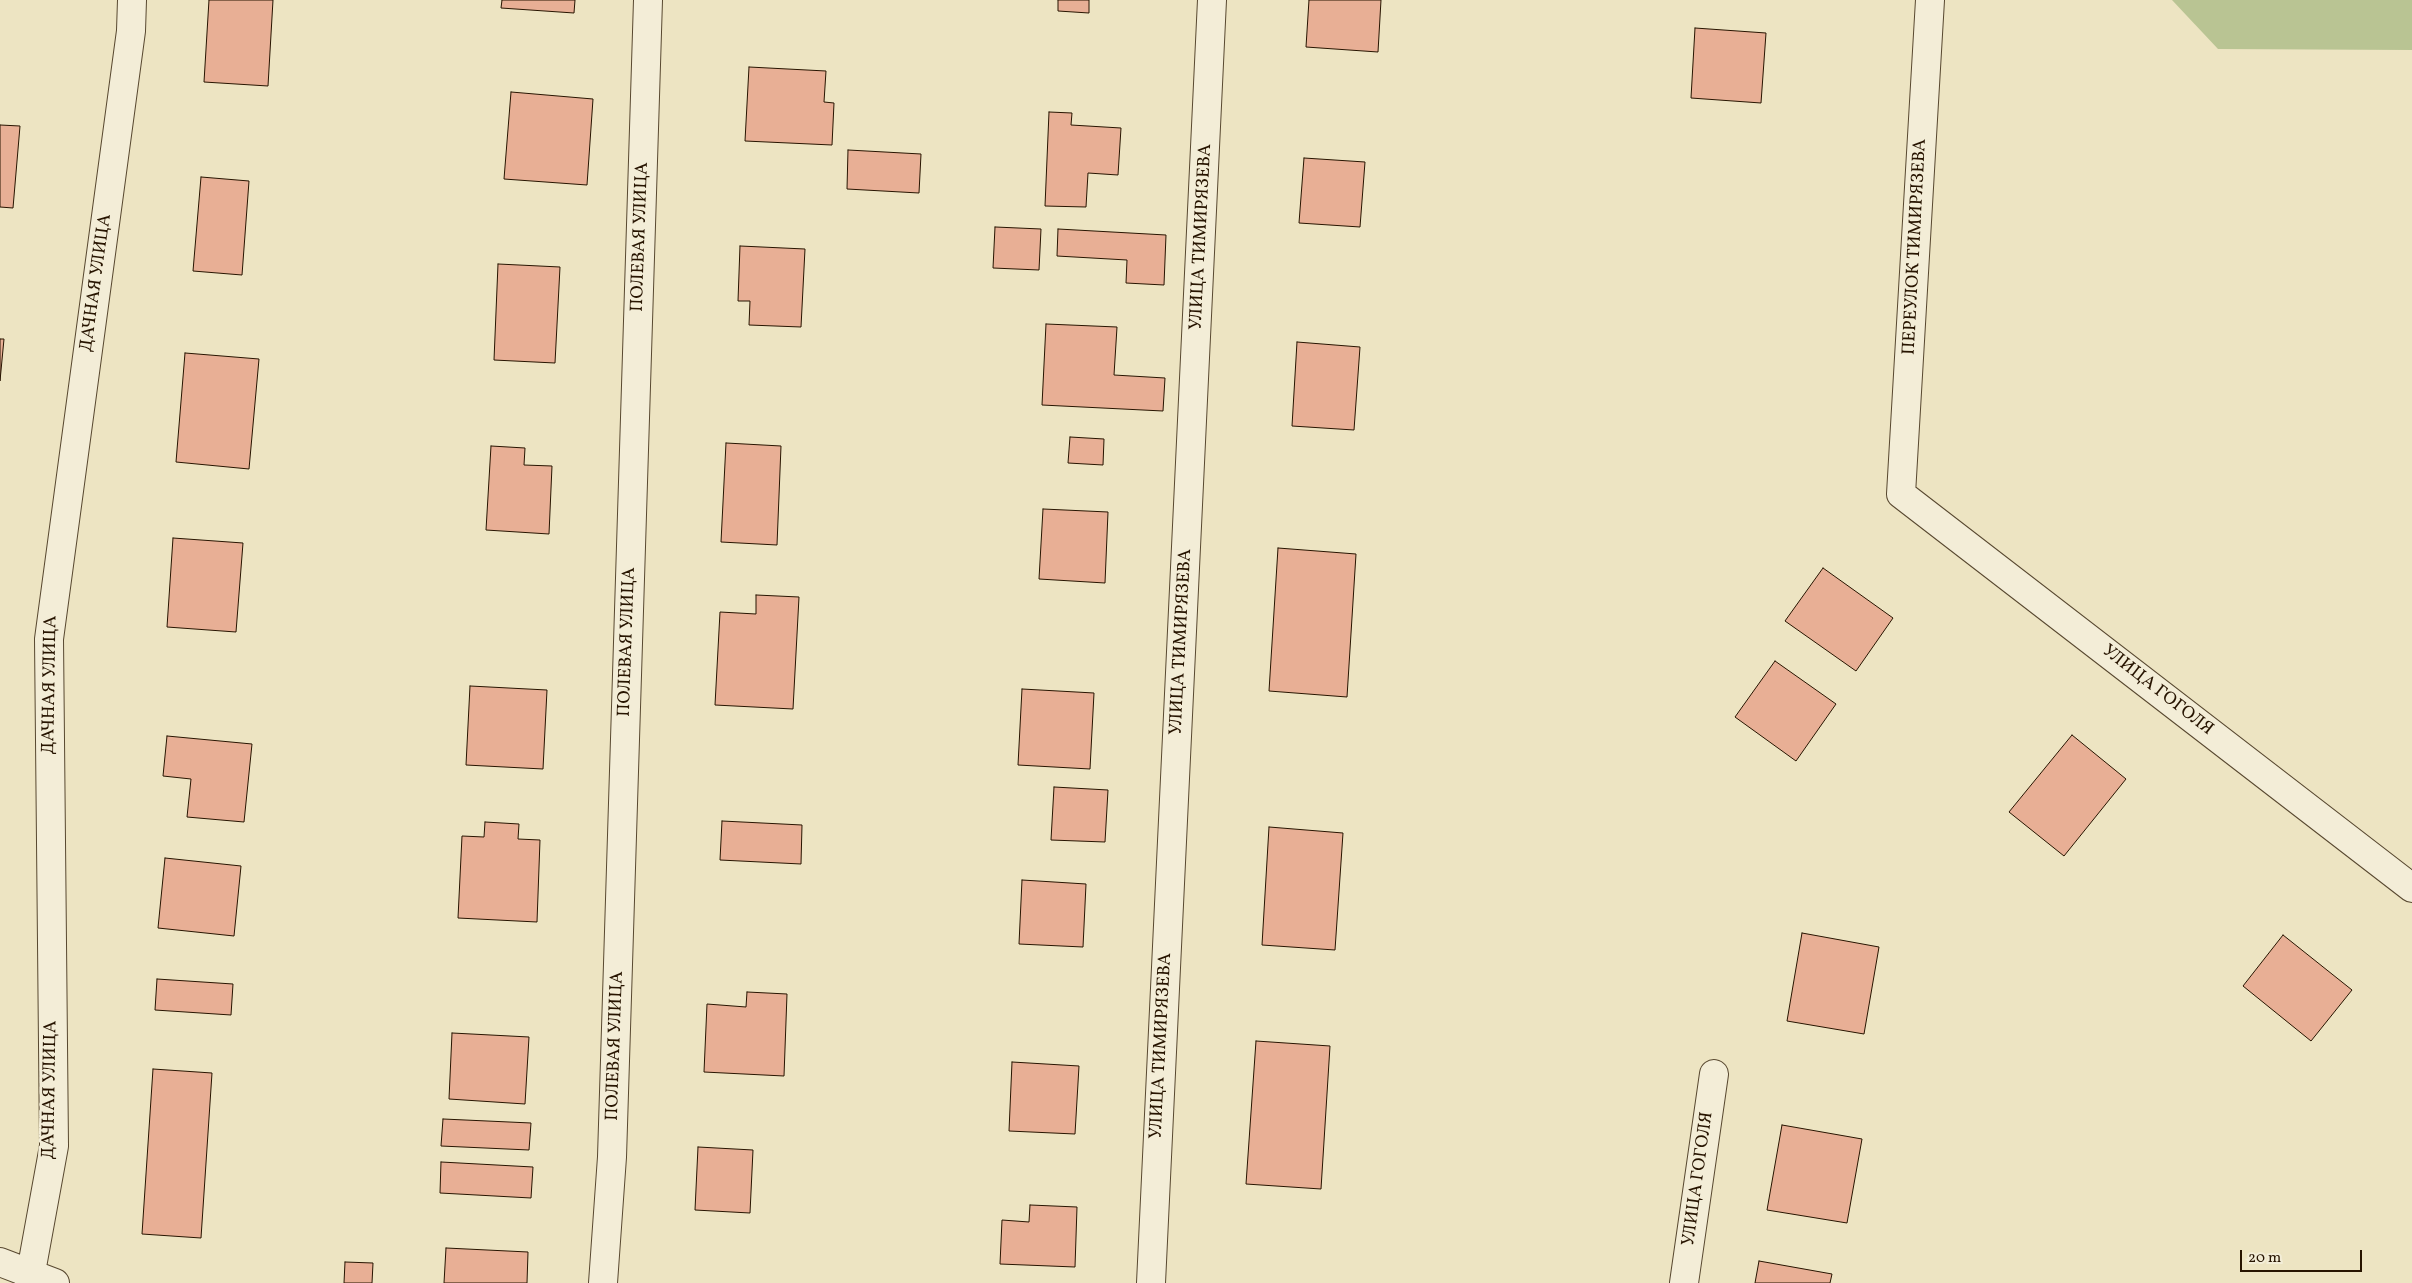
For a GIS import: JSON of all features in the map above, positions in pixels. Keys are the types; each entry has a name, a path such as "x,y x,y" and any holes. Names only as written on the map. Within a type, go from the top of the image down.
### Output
{"street":[{"name":"ДАЧНАЯ УЛИЦА","path":"30,1278 54,1146 49,639 131,31 132,0"},
{"name":"ПОЛЕВАЯ УЛИЦА","path":"604,1283 613,1147 648,0"},
{"name":"УЛИЦА ТИМИРЯЗЕВА","path":"1151,1283 1212,0"},
{"name":"ПЕРЕУЛОК ТИМИРЯЗЕВА","path":"1902,494 1930,0"},
{"name":"УЛИЦА ГОГОЛЯ","path":"1902,494 2412,888"},
{"name":"УЛИЦА ГОГОЛЯ","path":"1684,1283 1714,1074"},
{"path":"0,1262 30,1278 55,1283"}],"green space":[{"path":"2172,0 2412,0 2412,50 2218,49"}],"building":[{"path":"209,0 273,0 268,86 204,82"},
{"path":"502,0 575,0 574,13 501,8"},
{"path":"1058,0 1089,0 1089,13 1058,11"},
{"path":"1309,0 1381,0 1378,52 1306,47"},
{"path":"1695,28 1766,33 1761,103 1691,98"},
{"path":"749,67 826,71 824,102 834,103 832,145 745,141"},
{"path":"511,92 593,99 587,185 504,179"},
{"path":"1049,112 1072,113 1071,125 1121,128 1118,175 1088,173 1086,207 1045,206"},
{"path":"0,125 20,126 13,208 0,207"},
{"path":"848,150 921,154 919,193 847,189"},
{"path":"1304,158 1365,162 1360,227 1299,223"},
{"path":"201,177 249,181 242,275 193,271"},
{"path":"995,227 1041,229 1039,270 993,268"},
{"path":"1058,229 1166,235 1164,285 1126,283 1127,260 1057,256"},
{"path":"740,246 805,249 801,327 749,325 750,301 738,301"},
{"path":"498,264 560,267 555,363 494,360"},
{"path":"1046,324 1117,327 1114,375 1165,378 1163,411 1042,405"},
{"path":"0,339 4,339 0,381"},
{"path":"1297,342 1360,347 1354,430 1292,426"},
{"path":"185,353 259,359 249,469 176,462"},
{"path":"1070,437 1104,439 1103,465 1068,463"},
{"path":"726,443 781,446 777,545 721,542"},
{"path":"491,446 525,448 524,465 552,466 549,534 486,530"},
{"path":"1043,509 1108,512 1105,583 1039,579"},
{"path":"173,538 243,543 236,632 167,627"},
{"path":"1278,548 1356,554 1347,697 1269,691"},
{"path":"1823,568 1893,618 1856,671 1785,621"},
{"path":"756,595 799,597 793,709 715,705 720,612 756,614"},
{"path":"1775,661 1836,704 1796,761 1735,717"},
{"path":"470,686 547,690 543,769 466,765"},
{"path":"1022,689 1094,693 1090,769 1018,765"},
{"path":"2072,735 2126,779 2064,856 2009,812"},
{"path":"167,736 252,744 244,822 187,817 191,779 163,776"},
{"path":"1054,787 1108,790 1105,842 1051,840"},
{"path":"722,821 802,825 801,864 720,860"},
{"path":"485,822 519,824 518,839 540,840 537,922 458,918 462,836 484,837"},
{"path":"1269,827 1343,833 1335,950 1262,945"},
{"path":"165,858 241,866 234,936 158,928"},
{"path":"1022,880 1086,884 1083,947 1019,944"},
{"path":"1802,933 1879,947 1864,1034 1787,1021"},
{"path":"2283,935 2352,990 2311,1041 2243,986"},
{"path":"157,979 233,984 231,1015 155,1010"},
{"path":"747,992 787,994 784,1076 704,1072 707,1004 746,1007"},
{"path":"452,1033 529,1037 525,1104 449,1099"},
{"path":"1256,1041 1330,1046 1321,1189 1246,1184"},
{"path":"1012,1062 1079,1066 1075,1134 1009,1131"},
{"path":"153,1069 212,1073 201,1238 142,1234"},
{"path":"443,1119 531,1123 529,1150 441,1146"},
{"path":"1782,1125 1862,1139 1847,1223 1767,1210"},
{"path":"698,1147 753,1150 750,1213 695,1210"},
{"path":"441,1162 533,1167 531,1198 440,1193"},
{"path":"1030,1205 1077,1207 1075,1267 1000,1264 1002,1220 1029,1222"},
{"path":"446,1248 528,1252 527,1283 444,1283"},
{"path":"1759,1261 1832,1274 1830,1283 1755,1283"},
{"path":"345,1262 373,1263 372,1283 344,1283"}]}
